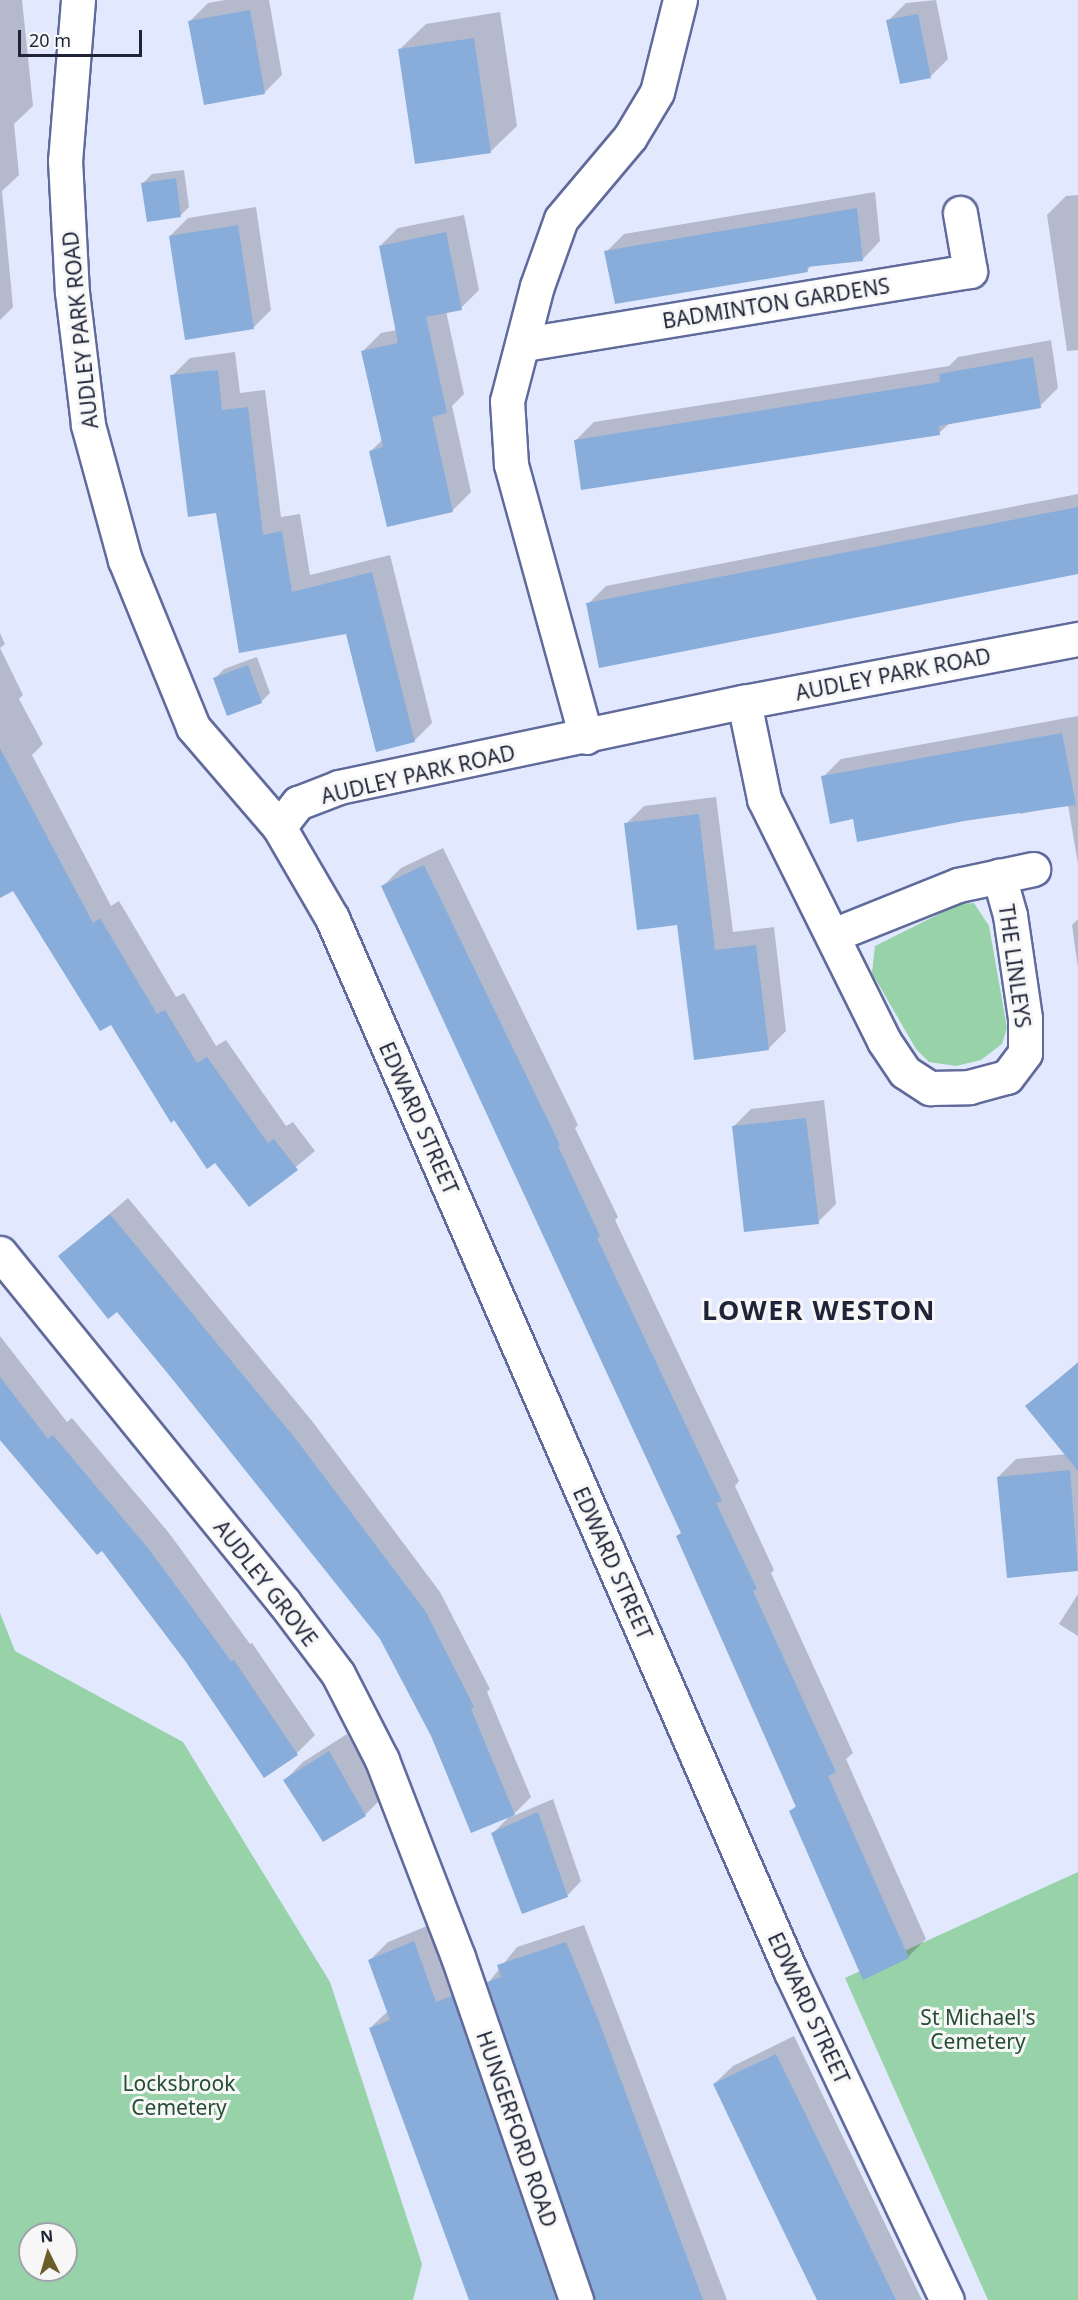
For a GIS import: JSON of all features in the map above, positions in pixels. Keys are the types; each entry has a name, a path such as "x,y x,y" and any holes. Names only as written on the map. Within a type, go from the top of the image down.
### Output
{"street":[{"name":"AUDLEY PARK ROAD","path":"78,0 65,160 72,292 88,425 125,560 193,727 279,827 298,803 339,787 586,737 744,702 1078,639"},
{"path":"586,737 511,464 507,401 525,344 537,286 561,219 630,137 657,92 680,0"},
{"name":"BADMINTON GARDENS","path":"525,344 970,271 960,213"},
{"name":"THE LINLEYS","path":"744,702 764,800 884,1041 905,1072 930,1088 969,1087 1007,1077 1025,1053 1025,1018 1010,915 999,876"},
{"name":"EDWARD STREET","path":"279,827 332,918 791,1972 947,2300"},
{"name":"THE LINLEYS","path":"833,935 958,885 1033,869"},
{"name":"AUDLEY GROVE","path":"0,1253 283,1602 338,1674 382,1760 458,1957"},
{"name":"HUNGERFORD ROAD","path":"458,1957 576,2300"}],"green space":[{"path":"974,903 989,926 1007,1028 1002,1044 981,1060 956,1066 929,1062 916,1049 872,973 875,946 959,904"},
{"name":"Locksbrook Cemetery","path":"0,1613 15,1651 183,1742 330,1982 422,2264 413,2300 0,2300"},
{"name":"St Michael's Cemetery","path":"1078,1872 1078,2300 988,2300 845,1978"}],"building":[{"path":"250,10 265,94 204,105 188,21"},
{"path":"918,14 931,78 900,84 886,20"},
{"path":"474,38 491,153 415,164 398,49"},
{"path":"176,178 181,217 147,222 141,183"},
{"path":"857,208 863,261 807,267 808,272 615,304 604,251"},
{"path":"238,225 254,329 185,340 169,236"},
{"path":"446,232 462,310 426,317 447,413 432,417 453,512 387,527 369,451 383,447 361,351 398,343 379,246"},
{"path":"1033,357 1041,408 939,426 940,435 581,490 574,440 940,382 939,374"},
{"path":"218,370 222,410 248,407 263,535 282,531 292,592 372,572 415,742 376,752 346,634 239,653 216,513 188,517 170,375"},
{"path":"1078,507 1078,574 599,668 586,603"},
{"path":"248,665 262,703 227,716 213,678"},
{"path":"1062,733 1076,805 964,821 857,842 853,819 830,824 821,776"},
{"path":"0,748 93,923 100,918 157,1014 165,1010 197,1063 207,1057 268,1143 274,1139 298,1170 249,1207 215,1163 207,1169 174,1120 171,1123 111,1025 100,1031 13,891 0,898"},
{"path":"699,814 715,950 756,945 769,1050 694,1060 677,925 637,930 624,823"},
{"path":"424,865 560,1145 558,1146 600,1236 597,1238 722,1501 716,1503 757,1589 753,1591 836,1772 828,1776 909,1958 863,1980 789,1811 796,1807 676,1536 681,1533 381,886"},
{"path":"806,1118 819,1224 744,1232 732,1126"},
{"path":"110,1214 295,1438 426,1612 474,1707 471,1709 515,1815 471,1833 431,1736 380,1639 117,1312 108,1319 58,1256"},
{"path":"1078,1363 1078,1471 1025,1406"},
{"path":"0,1377 48,1439 53,1435 151,1552 231,1661 234,1660 298,1755 264,1778 186,1662 102,1551 97,1555 0,1440"},
{"path":"1070,1470 1078,1571 1007,1578 997,1477"},
{"path":"329,1751 366,1816 323,1842 283,1780"},
{"path":"538,1812 568,1897 522,1914 491,1833"},
{"path":"414,1941 436,2002 452,1996 556,2300 469,2300 369,2028 390,2020 368,1960"},
{"path":"566,1942 600,2024 703,2300 594,2300 487,1982 501,1977 497,1965"},
{"path":"776,2054 896,2300 817,2300 713,2084"}],"district":[{"name":"LOWER WESTON","path":"819,1310"}]}
